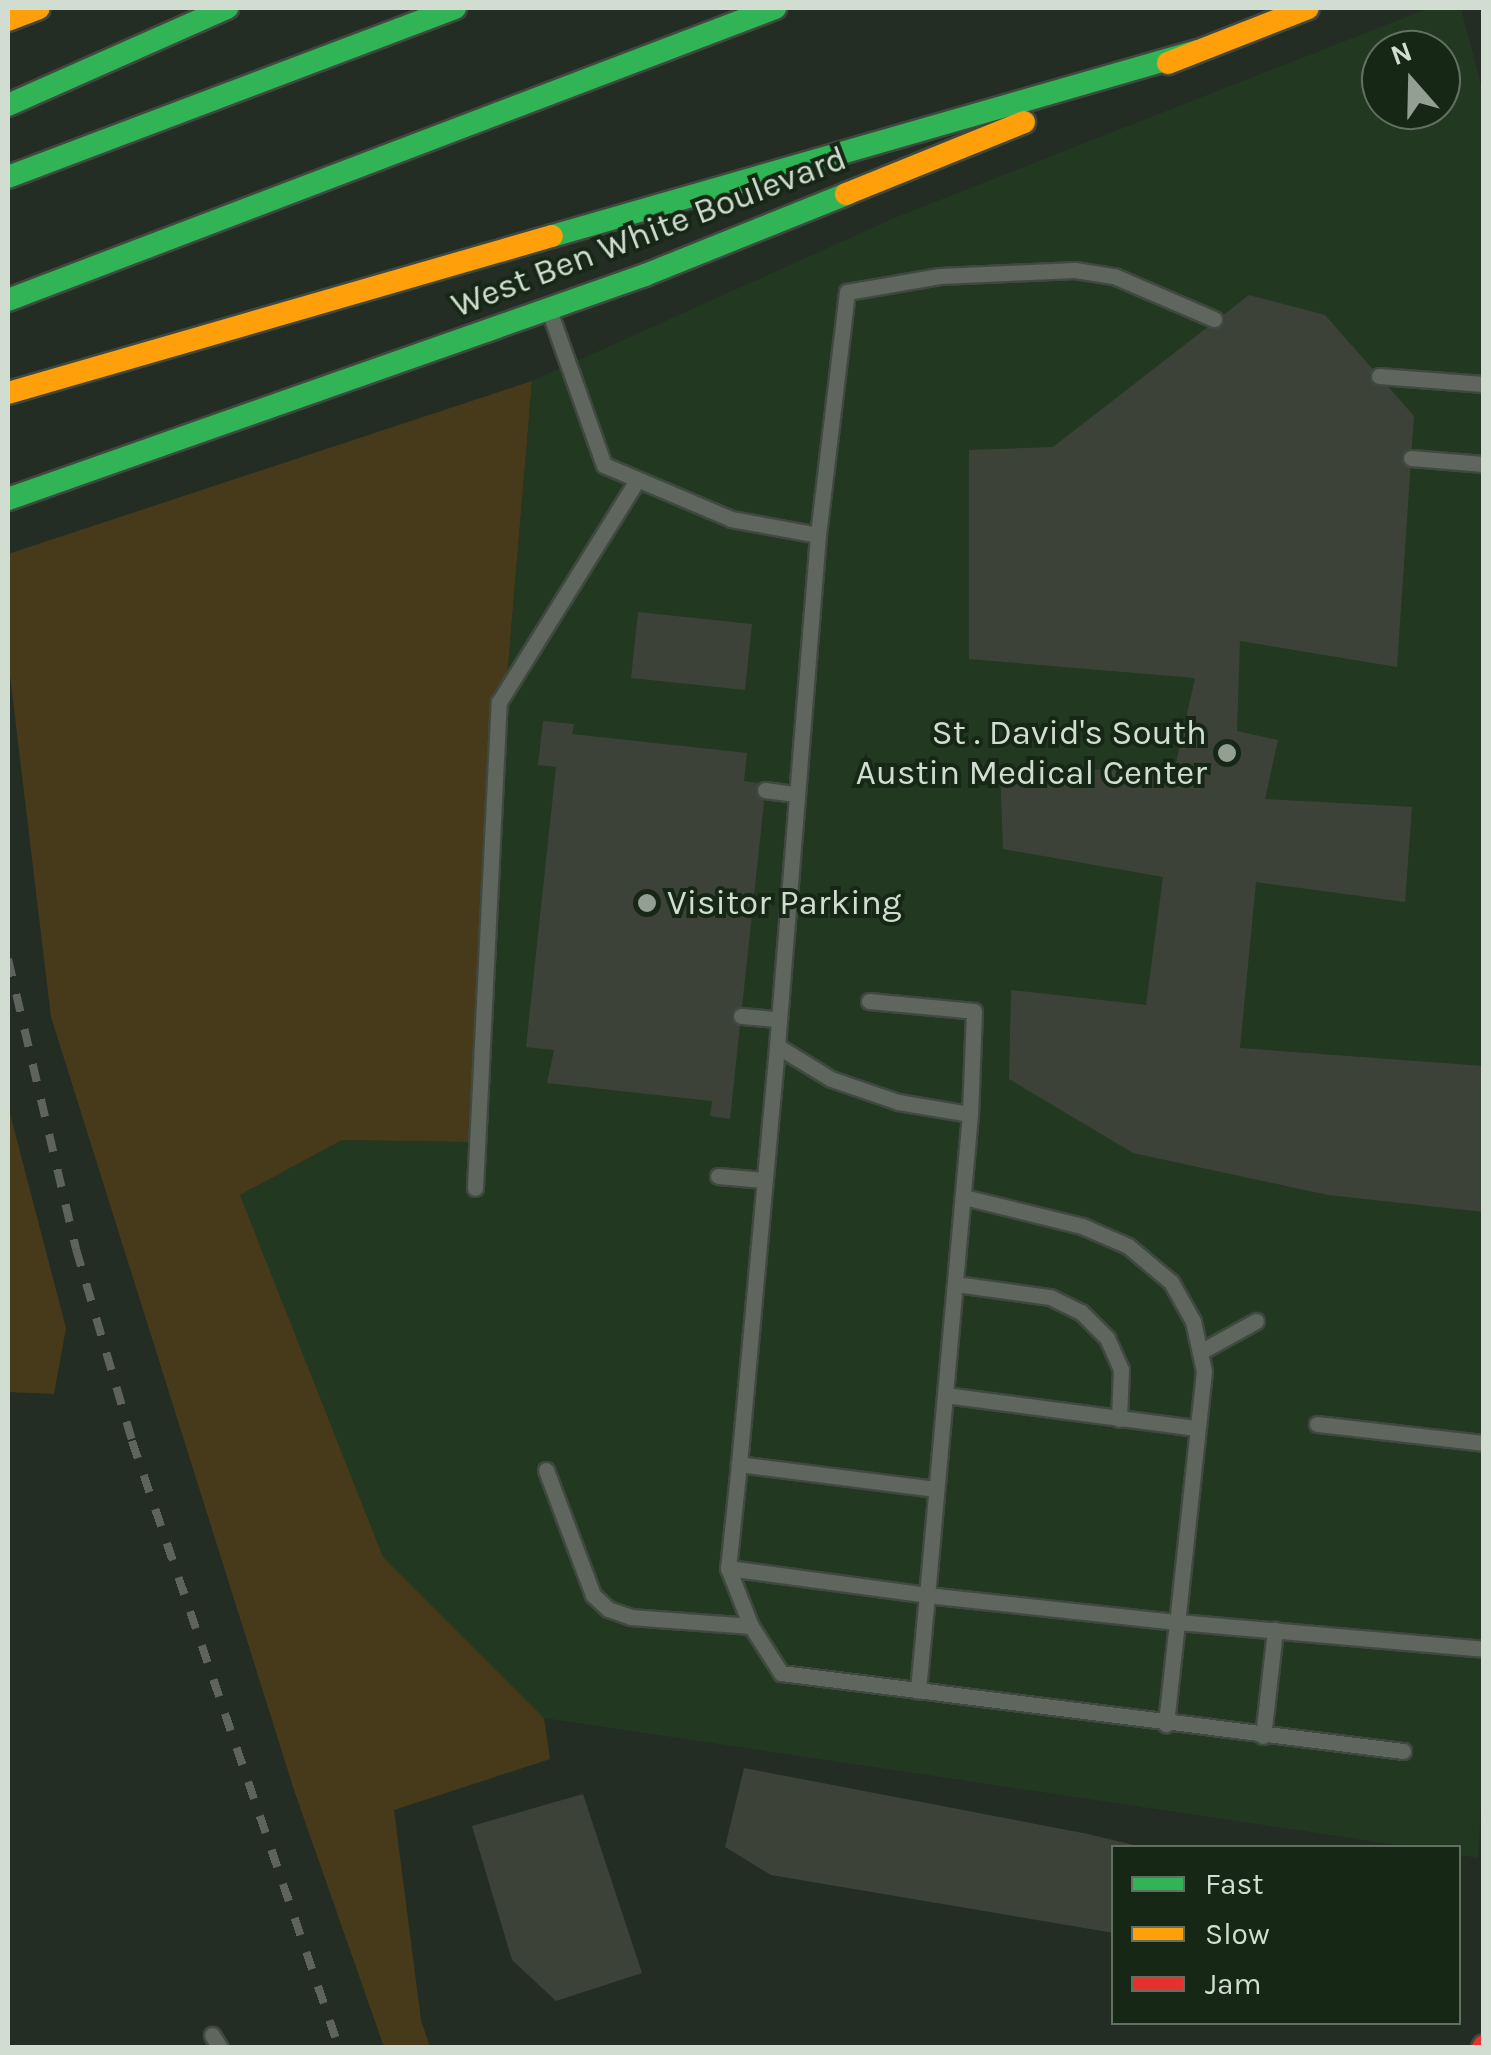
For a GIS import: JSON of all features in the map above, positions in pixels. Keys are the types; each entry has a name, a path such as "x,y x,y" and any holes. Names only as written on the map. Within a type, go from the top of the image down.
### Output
{"main road":[{"path":"8,20 39,8"},
{"path":"8,105 227,8"},
{"path":"8,177 97,147 455,8"},
{"path":"8,300 104,268 776,8"},
{"name":"West Ben White Boulevard","path":"8,499 549,310 1308,8"},
{"path":"8,393 1197,51"}],"lane":[{"path":"1214,320 1114,276 1075,270 940,276 847,292 818,536 777,1046 728,1568 751,1626 780,1674 1403,1752"},
{"path":"549,310 604,465 731,519 818,536"},
{"path":"1379,376 1484,384"},
{"path":"1411,458 1484,464"},
{"path":"475,1188 499,702 637,480"},
{"path":"766,790 795,794"},
{"path":"869,1000 974,1011 964,1198 918,1692"},
{"path":"742,1016 778,1019"},
{"path":"777,1046 831,1080 898,1102 970,1114"},
{"path":"718,1176 764,1180"},
{"path":"964,1198 1088,1229 1128,1246 1171,1282 1193,1321 1200,1352 1196,1428 1166,1724"},
{"path":"1088,1229 1110,1225"},
{"path":"956,1284 1050,1297 1081,1312 1107,1338 1121,1369 1118,1419"},
{"path":"1200,1352 1256,1321"},
{"path":"945,1395 1196,1428"},
{"path":"1317,1424 1484,1443"},
{"path":"739,1464 936,1489"},
{"path":"546,1470 593,1595 608,1609 631,1617 751,1626"},
{"path":"728,1568 927,1595 1177,1622 1484,1649"},
{"path":"1263,1736 1275,1630"}],"shaded area":[{"path":"1429,8 1461,8 1484,97 1484,1762 1478,1858 1461,1855 1461,1845 1398,1845 544,1718 383,1557 240,1195 342,1140 468,1142 532,381 899,216 1361,35 1361,130 1461,130 1461,30 1373,30"},
{"path":"532,381 468,1142 342,1140 240,1195 383,1557 544,1718 550,1759 394,1810 421,2020 430,2047 384,2047 294,1790 51,1017 8,659 8,554"},
{"path":"8,1106 66,1328 54,1394 8,1392"}],"building":[{"name":"St . David's South Austin Medical Center","path":"1249,295 1325,315 1414,416 1397,667 1240,641 1237,731 1278,740 1265,799 1412,807 1405,902 1256,882 1240,1048 1484,1066 1484,1212 1328,1195 1133,1153 1009,1079 1011,990 1146,1005 1163,877 1003,849 1000,766 1174,772 1195,678 969,659 969,450 1053,447"},
{"path":"638,612 752,624 745,690 631,678"},
{"name":"Visitor Parking","path":"543,721 574,724 572,734 747,753 744,781 766,784 730,1119 710,1116 712,1101 547,1083 554,1050 526,1047 556,767 538,765"},
{"path":"744,1768 1134,1845 1111,1845 1111,1932 771,1875 725,1847"},
{"path":"583,1794 642,1973 556,2001 512,1960 472,1826"}],"railway":[{"path":"8,959 76,1249 132,1441 339,2048"}],"traffic: fast":[{"path":"8,105 227,8"},
{"path":"8,177 455,8"},
{"path":"8,300 775,8"},
{"path":"552,236 1197,51"},
{"path":"8,499 645,275 846,194"}],"traffic: slow":[{"path":"8,20 39,8"},
{"path":"1168,63 1308,8"},
{"path":"846,194 1024,122"},
{"path":"8,393 552,236"}],"place":[{"name":"St . David's South Austin Medical Center","path":"1227,753"},
{"name":"Visitor Parking","path":"647,903"}]}
